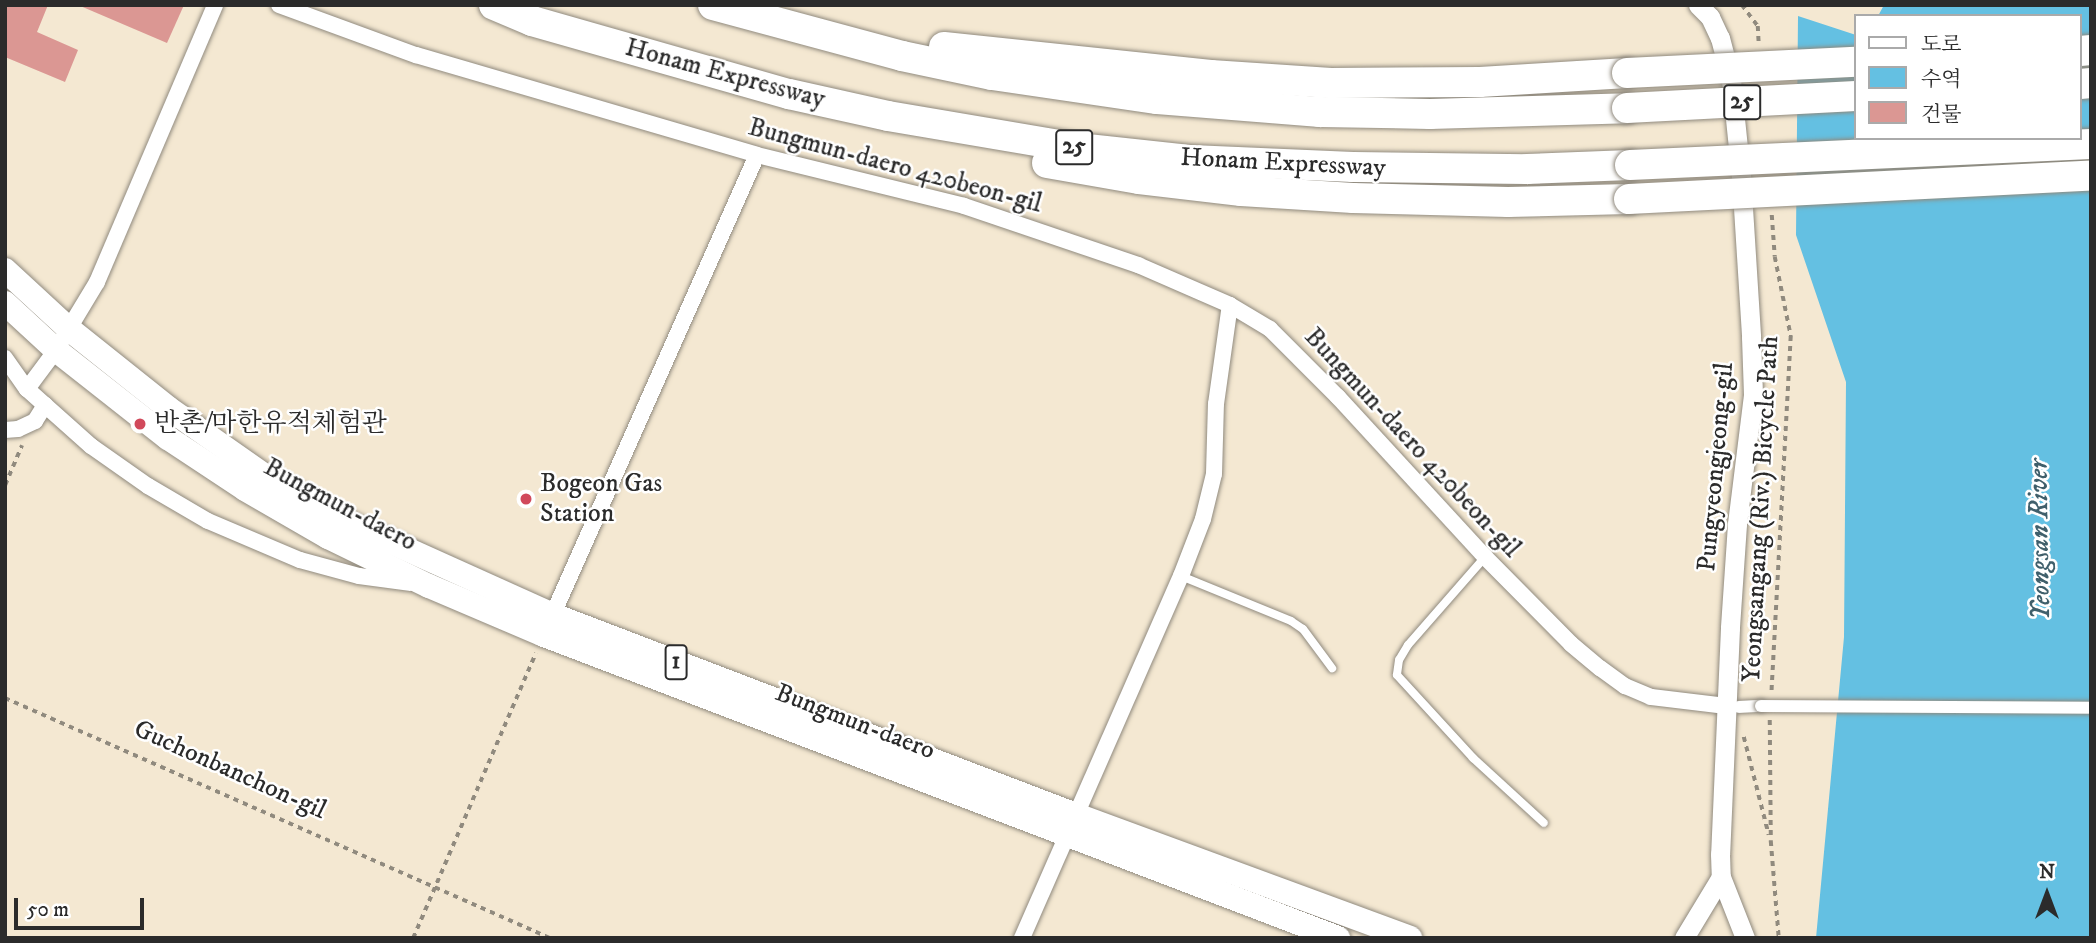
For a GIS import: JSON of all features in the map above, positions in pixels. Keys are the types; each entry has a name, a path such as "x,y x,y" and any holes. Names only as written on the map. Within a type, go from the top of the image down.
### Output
{"highway":[{"name":"Honam Expressway","path":"494,5 532,21 789,94 888,116 1078,148 1191,160 1353,167 1527,169 2091,144"},
{"name":"Honam Expressway","path":"713,5 902,57 992,75 1157,99 1320,111 1430,114 1627,108 1854,96"},
{"path":"776,5 892,38 954,49 1211,75 1331,83 1480,82 1854,62"},
{"path":"532,21 665,74 773,107 940,143 1139,179 1241,191 1353,198 1508,202 1629,199 2091,176"}],"main road":[{"name":"Bungmun-daero","path":"5,270 69,329 168,408 268,478 351,524 548,625"},
{"name":"Bungmun-daero","path":"5,303 56,350 169,438 245,489 328,537 429,586 548,625 1072,825 1338,938"},
{"name":"Bungmun-daero","path":"1072,825 1410,938"}],"street":[{"path":"27,389 56,350 97,282 215,5"},
{"name":"Bungmun-daero 420beon-gil","path":"279,5 416,55 757,155 964,206 1138,265 1230,305 1270,329 1338,397 1485,557 1571,643 1625,687 1651,697 1732,706"},
{"name":"Pungyeongjeong-gil","path":"1698,5 1710,17 1720,38 1731,80 1741,176 1751,337 1753,395 1737,523 1732,706 1721,877 1745,938"},
{"path":"548,625 757,155"},
{"path":"1022,938 1181,576 1211,495 1222,348 1230,305"},
{"path":"5,358 27,389 90,446 148,486 208,521 300,560 359,576 429,586"},
{"path":"5,430 27,426 35,421 45,405"},
{"path":"1732,706 2091,708"},
{"path":"1684,938 1721,877"}],"lane":[{"path":"1485,557 1408,645 1399,660 1397,675 1473,758 1544,823"},
{"path":"1181,576 1291,621 1303,629 1332,668"}],"path":[{"path":"1742,5 1758,26 1760,53"},
{"name":"Yeongsangang (Riv.) Bicycle Path","path":"1766,705 1791,336 1775,257 1771,202"},
{"path":"5,485 27,426"},
{"path":"414,938 548,625"},
{"name":"Guchonbanchon-gil","path":"5,698 435,888"},
{"path":"1732,706 1771,841"},
{"name":"Yeongsangang (Riv.) Bicycle Path","path":"1771,716 1771,841 1779,938"},
{"path":"435,888 550,938"}],"water":[{"name":"Yeongsan River","path":"1884,5 2091,5 2091,938 1816,938 1844,637 1846,382 1796,235 1798,16 1854,34 1854,140 2082,140 2082,14 1879,14"}],"building":[{"path":"5,5 48,5 37,32 78,50 65,82 5,57"},
{"path":"78,5 184,5 167,43"}],"place":[{"name":"반촌/마한유적체험관","path":"140,424"},
{"name":"Bogeon Gas Station","path":"526,499"}]}
